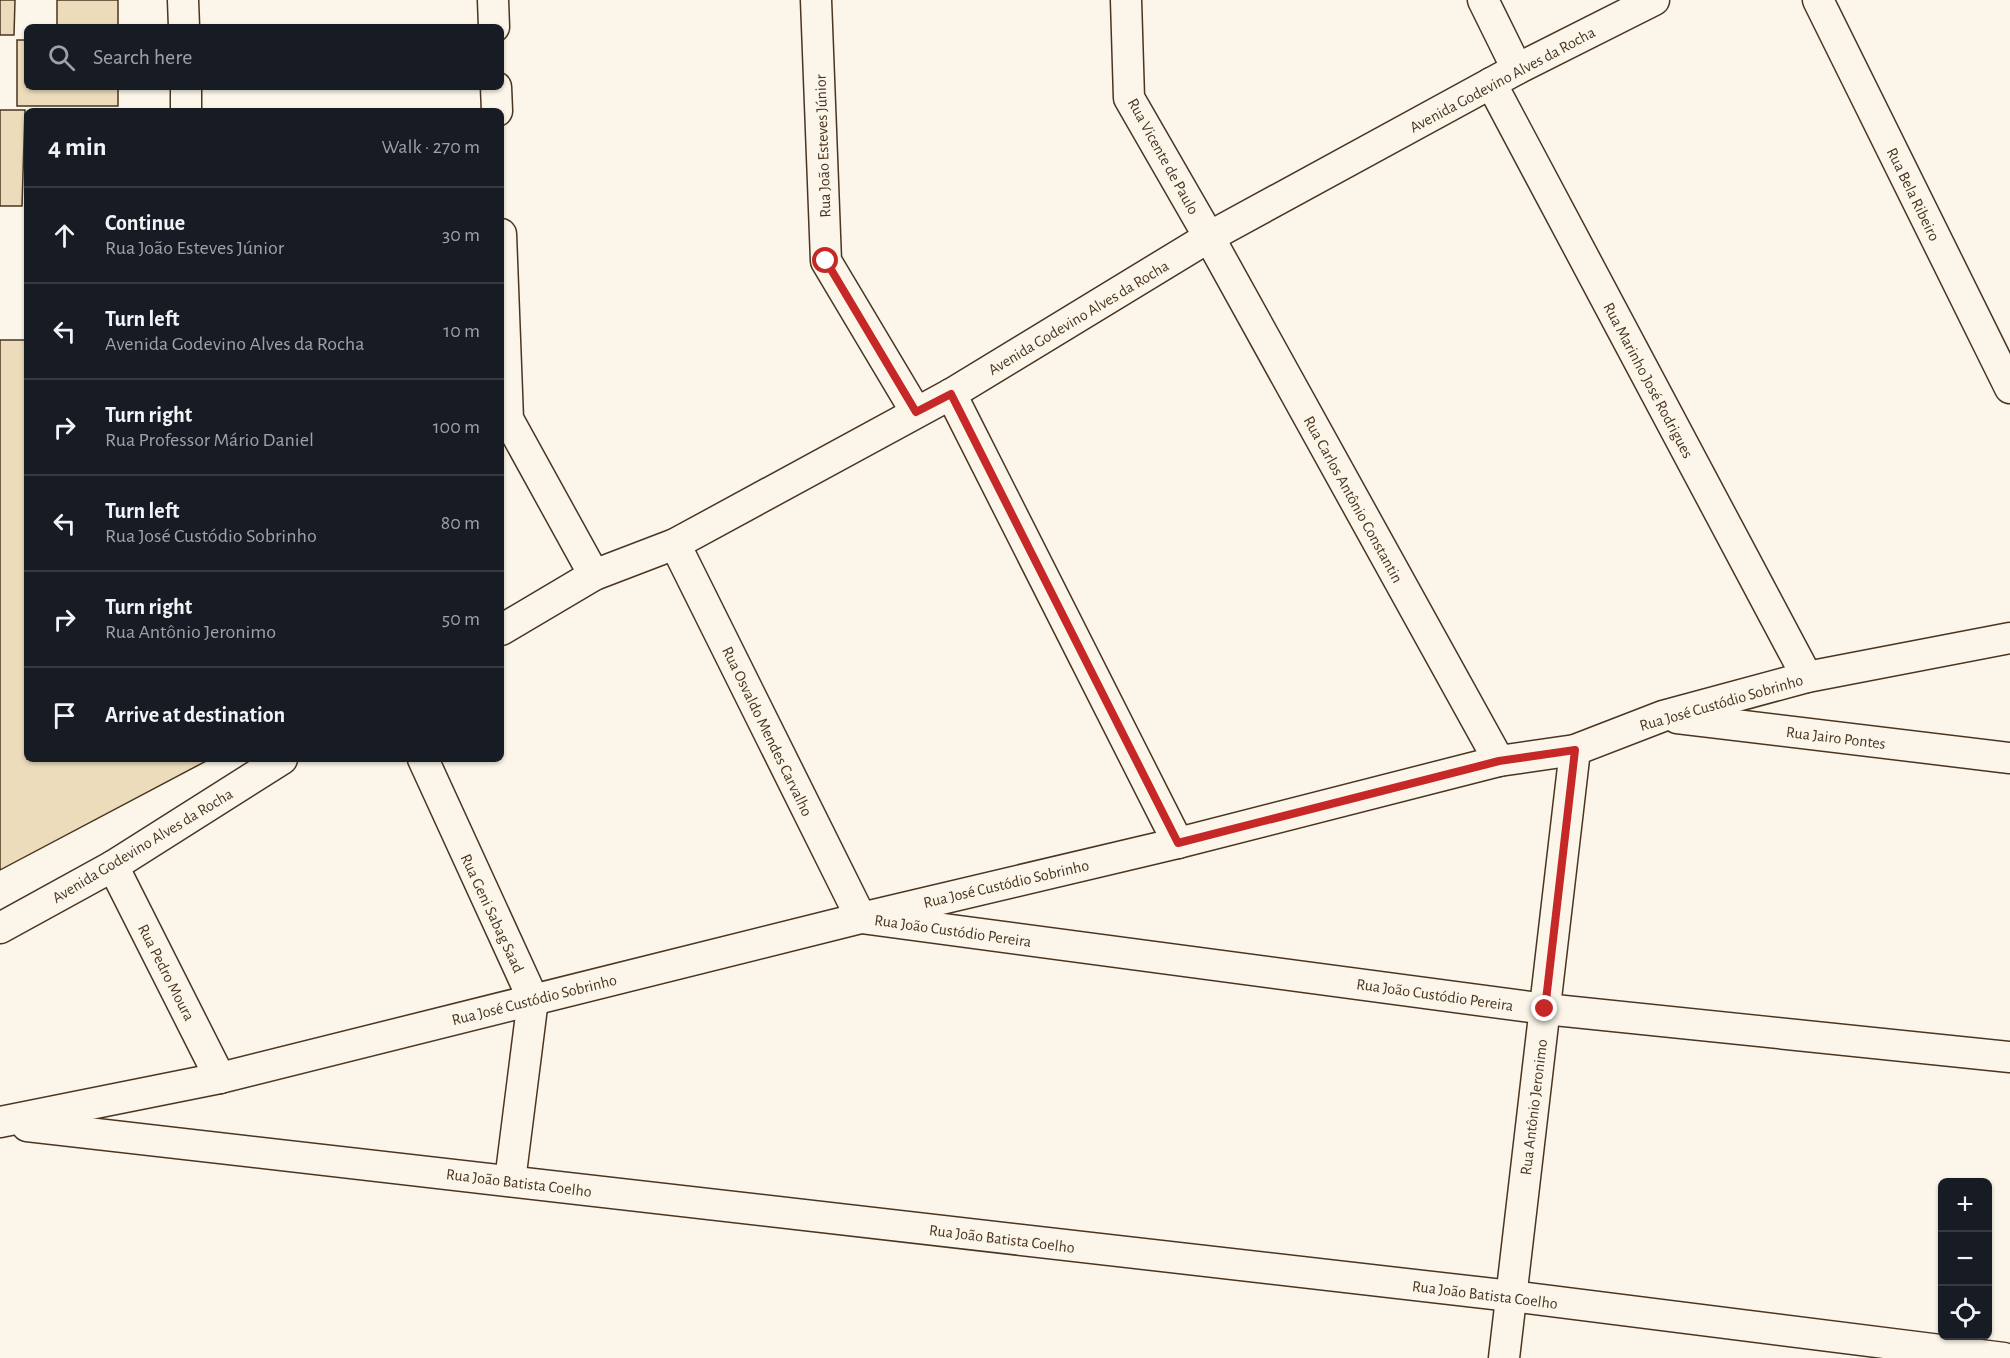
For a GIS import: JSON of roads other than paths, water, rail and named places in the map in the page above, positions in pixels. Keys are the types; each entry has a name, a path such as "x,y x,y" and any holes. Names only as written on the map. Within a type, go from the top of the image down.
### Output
{"street":[{"path":"183,0 184,24"},
{"path":"493,0 494,24"},
{"name":"Rua João Esteves Júnior","path":"816,0 826,261 916,412"},
{"name":"Rua Vicente de Paulo","path":"1126,0 1129,98 1209,237"},
{"path":"1483,0 1517,69"},
{"name":"Avenida Godevino Alves da Rocha","path":"504,628 594,575 675,544 951,394 1209,237 1517,69 1654,0"},
{"name":"Rua Bela Ribeiro","path":"1818,0 2010,388"},
{"name":"Rua Marinho José Rodrigues","path":"1491,83 1807,677"},
{"path":"186,90 186,108"},
{"path":"496,90 496,108"},
{"name":"Rua Carlos Antônio Constantin","path":"1209,237 1499,761"},
{"path":"504,313 508,419 594,575"},
{"path":"951,394 1178,843"},
{"name":"Rua Osvaldo Mendes Carvalho","path":"675,544 861,918"},
{"name":"Rua José Custódio Sobrinho","path":"0,1122 220,1078 861,918 1178,843 1499,761 1575,750 1663,716 1807,677 2010,638"},
{"name":"Rua Jairo Pontes","path":"1663,716 2010,758"},
{"name":"Rua Antônio Jeronimo","path":"1504,1358 1575,750"},
{"name":"Avenida Godevino Alves da Rocha","path":"0,928 113,866 277,762"},
{"name":"Rua Geni Sabag Saad","path":"424,762 533,999"},
{"name":"Rua Pedro Moura","path":"113,866 220,1078"},
{"name":"Rua João Custódio Pereira","path":"861,918 1545,1009 2010,1057"},
{"path":"510,1181 533,999"},
{"name":"Rua João Batista Coelho","path":"0,1122 1511,1296 2004,1358"}]}
